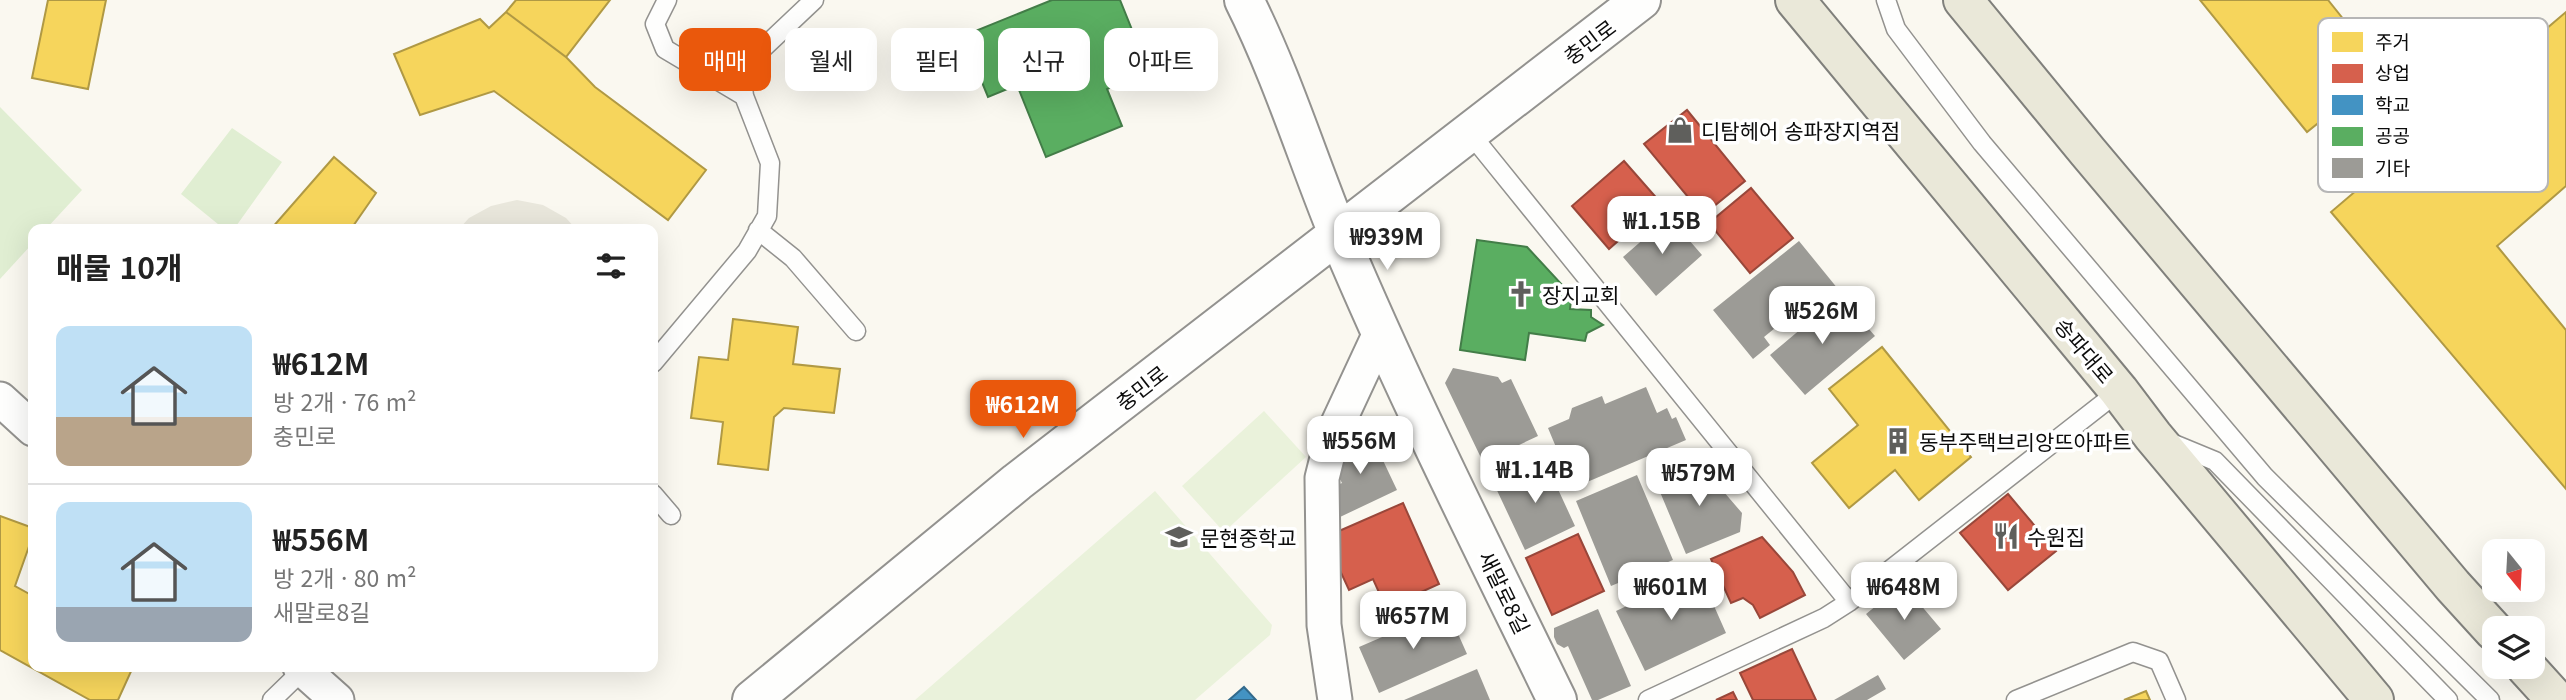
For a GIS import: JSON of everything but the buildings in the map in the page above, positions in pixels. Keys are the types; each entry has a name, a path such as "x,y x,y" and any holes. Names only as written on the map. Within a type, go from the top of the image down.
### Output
{"main road":[{"name":"송파대로","path":"1795,0 2374,700"},
{"path":"1963,0 2097,163 2482,618"},
{"path":"2537,679 2556,700"}],"street":[{"name":"새말로8길","path":"1244,0 1265,41 1338,235 1380,333 1557,700"},
{"name":"충민로","path":"752,700 1017,482 1641,0"},
{"path":"1335,700 1324,625 1322,478 1333,434 1380,333"},
{"path":"0,399 28,424"},
{"path":"307,672 337,700"}],"lane":[{"path":"667,0 655,24 665,49 744,96"},
{"path":"658,357 747,250 766,216 770,163 744,96 741,69 814,0"},
{"path":"1886,0 1896,29 1982,143 2265,477 2490,700"},
{"path":"1469,132 1849,602"},
{"path":"758,230 793,258 856,331"},
{"path":"1648,700 1824,618 1849,602 2119,391"},
{"path":"2153,436 2216,461 2448,700"},
{"path":"658,500 671,515"},
{"path":"2016,700 2133,652 2160,662 2176,700"},
{"path":"272,700 299,672"}],"green space":[{"path":"0,107 82,190 51,224 28,224 28,248 0,279"},
{"path":"232,128 282,162 238,224 218,224 181,194"},
{"path":"1264,411 1306,457 1224,532 1182,486"},
{"path":"1155,491 1272,625 1270,635 1195,700 915,700"}],"shaded area":[{"path":"517,200 543,205 571,224 464,224 491,206"}],"place":[{"name":"디탐헤어 송파장지역점","path":"1680,130"},
{"name":"장지교회","path":"1521,294"},
{"name":"동부주택브리앙뜨아파트","path":"1898,441"},
{"name":"수원집","path":"2006,536"},
{"name":"문현중학교","path":"1179,537"}]}
